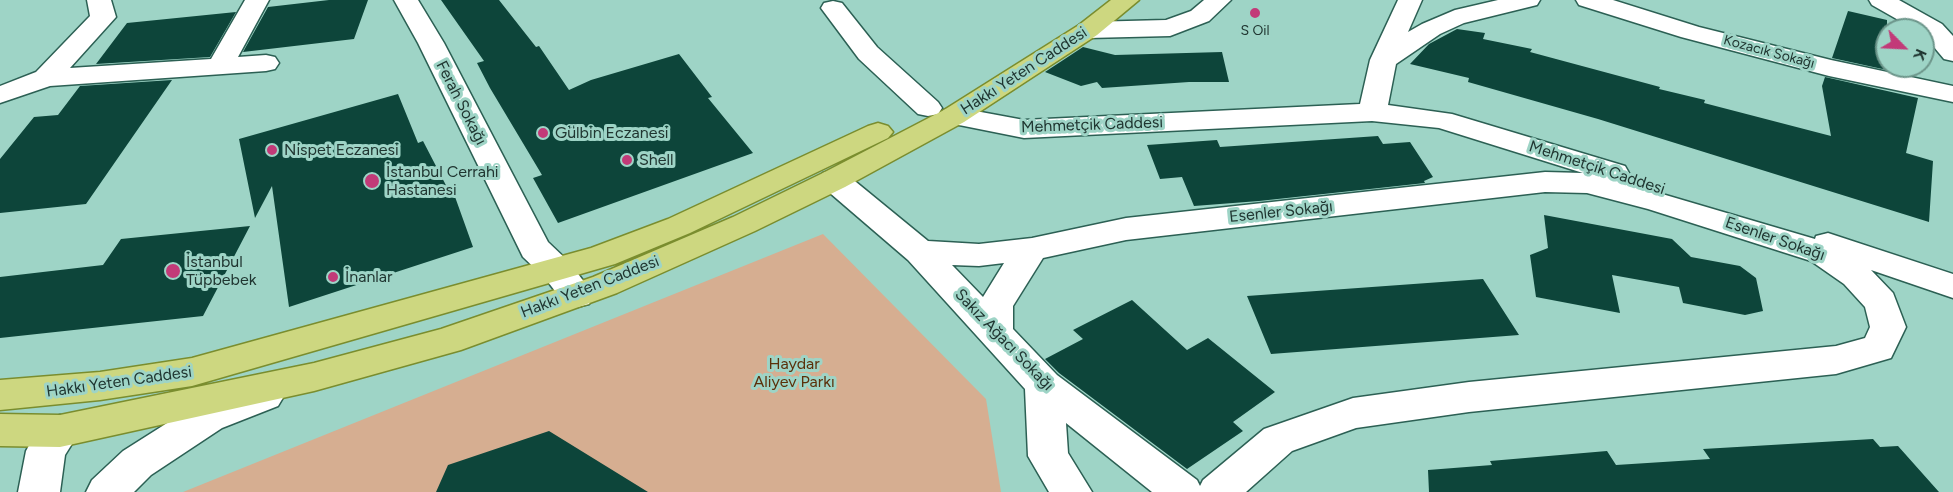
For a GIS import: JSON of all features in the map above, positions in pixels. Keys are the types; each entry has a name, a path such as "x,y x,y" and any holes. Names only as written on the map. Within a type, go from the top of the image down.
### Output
{"main road":[{"name":"Hakkı Yeten Caddesi","path":"0,430 60,431 314,377 448,340 567,282 603,256 953,109 1036,41 1095,0"},
{"name":"Hakkı Yeten Caddesi","path":"0,395 39,393 192,372 567,282 744,224 834,180 1088,30 1126,0"},
{"path":"39,393 60,431"}],"street":[{"path":"46,78 103,17 99,0"},
{"path":"220,66 257,0"},
{"name":"Ferah Sokağı","path":"406,0 431,43 535,249 567,282"},
{"path":"1088,30 1170,28 1200,15 1219,0"},
{"path":"1372,112 1383,60 1410,0"},
{"path":"1383,60 1431,29 1455,18 1528,0"},
{"name":"Kozacık Sokağı","path":"1587,0 1690,32 1829,68 1953,94"},
{"path":"1881,0 1933,29 1953,53"},
{"path":"833,8 868,53 953,109"},
{"path":"0,95 46,78 266,63"},
{"name":"Mehmetçik Caddesi","path":"953,109 1024,129 1372,112 1442,120 1587,173 1951,276"},
{"name":"Esenler Sokağı","path":"920,252 979,255 1032,249 1126,229 1545,182 1587,173 1659,202 1823,253 1856,276 1881,302 1888,327 1878,348 1836,360 1469,398 1353,413 1278,440 1218,492"},
{"name":"Sakız Ağacı Sokağı","path":"834,180 920,252 1044,385 1182,492"},
{"path":"995,332 995,306 1032,249"},
{"path":"107,492 137,463 208,417 314,377"},
{"path":"1044,385 1048,456 1071,492"},
{"path":"39,492 46,451 60,431"}],"green space":[{"name":"Haydar Aliyev Parkı","path":"823,234 986,399 1001,492 183,492"}],"building":[{"path":"329,0 368,0 354,39 243,52 268,7"},
{"path":"441,0 499,0 536,47 539,46 569,90 591,80 679,54 712,97 708,98 753,153 558,223 533,178 542,175 477,63 484,61"},
{"path":"1848,11 1878,18 1875,18 1875,67 1832,58"},
{"path":"236,12 210,57 96,64 127,23"},
{"path":"1457,29 1485,33 1483,39 1532,49 1530,52 1705,100 1704,103 1831,136 1822,86 1825,77 1918,98 1906,153 1933,161 1929,222 1598,119 1468,82 1469,78 1410,64 1429,44"},
{"path":"1083,47 1115,55 1222,52 1229,82 1189,82 1102,88 1097,82 1081,86 1045,72"},
{"path":"172,80 86,204 0,213 0,159 34,117 58,115 80,86"},
{"path":"398,94 418,143 423,141 451,195 454,194 473,247 289,307 272,186 255,218 239,139"},
{"path":"1378,136 1383,144 1410,142 1433,177 1424,181 1425,183 1194,206 1182,177 1160,179 1147,145 1217,140 1220,147"},
{"path":"1544,215 1672,239 1691,257 1740,266 1756,278 1763,311 1745,315 1683,303 1679,287 1612,275 1620,313 1536,297 1530,255 1548,248"},
{"path":"250,226 203,316 0,338 0,277 103,265 121,239"},
{"path":"1483,279 1519,335 1271,354 1247,296"},
{"path":"1132,300 1187,350 1208,338 1275,392 1233,422 1243,431 1187,469 1059,373 1045,359 1083,339 1073,330"},
{"path":"549,431 648,492 436,492 448,465"},
{"path":"1873,439 1880,447 1898,446 1939,492 1429,492 1428,470 1492,465 1490,461 1607,451 1616,465 1710,459 1703,449"}],"place":[{"name":"S Oil","path":"1255,13"},
{"name":"Gülbin Eczanesi","path":"543,133"},
{"name":"Nispet Eczanesi","path":"272,150"},
{"name":"Shell","path":"627,160"},
{"name":"İstanbul Cerrahi Hastanesi","path":"372,181"},
{"name":"İstanbul Tüpbebek","path":"173,271"},
{"name":"İnanlar","path":"333,277"}]}
